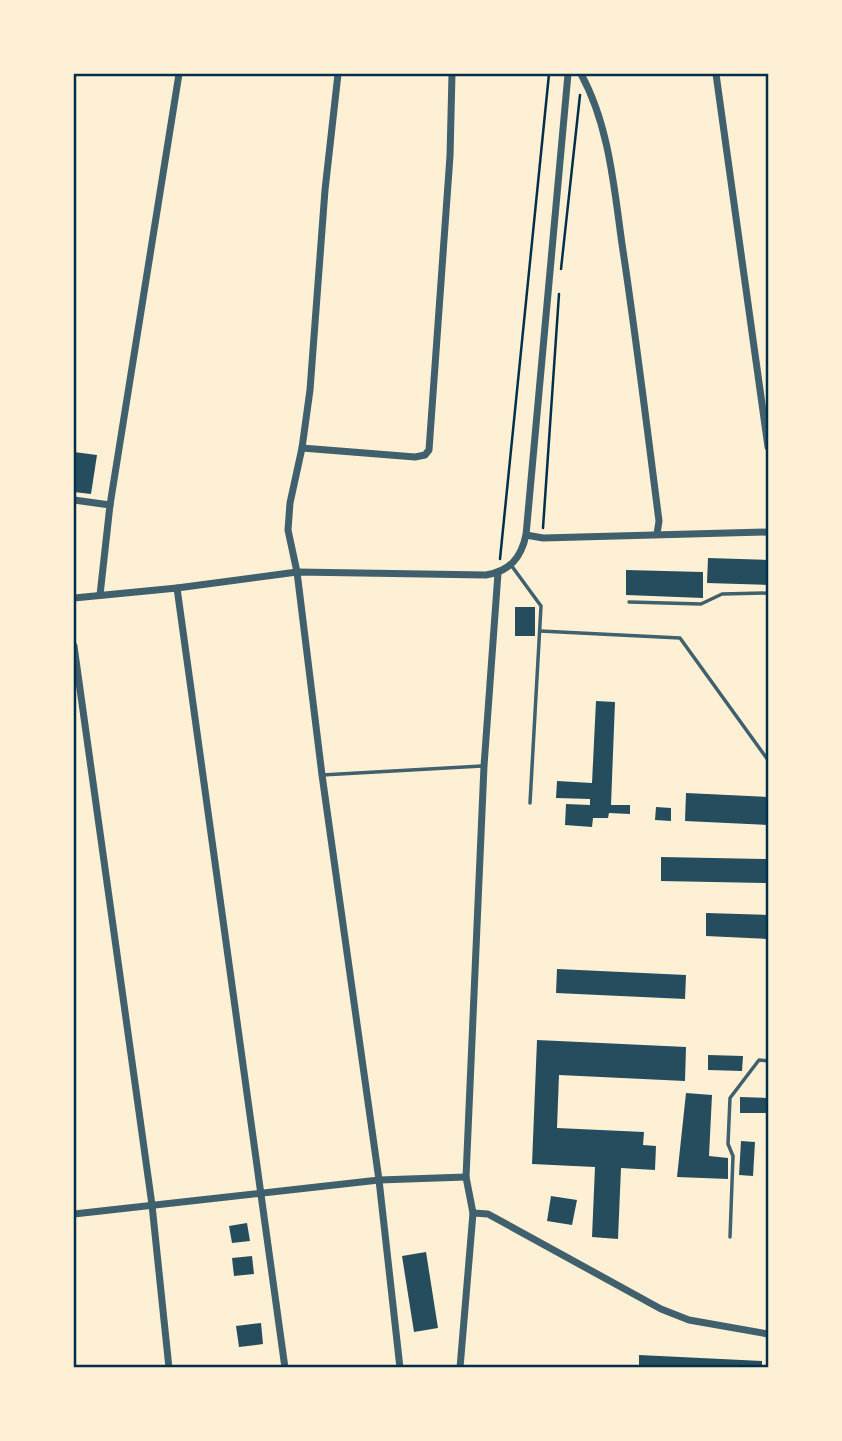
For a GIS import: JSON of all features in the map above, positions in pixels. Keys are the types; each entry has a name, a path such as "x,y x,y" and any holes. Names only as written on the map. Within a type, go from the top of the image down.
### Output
{"street":[{"path":"100,595 110,505 179,74"},
{"path":"338,74 325,190 310,390 288,530 297,572 321,775 379,1180 400,1367"},
{"path":"302,448 415,457 425,455 429,450 450,156 452,74"},
{"path":"74,598 297,572 486,575 498,573 512,565 521,552 526,535 568,74"},
{"path":"716,74 768,447"},
{"path":"582,75 602,123 616,203 636,333 659,521 657,534"},
{"path":"74,500 110,505"},
{"path":"526,535 543,538 768,532"},
{"path":"460,1367 473,1213 466,1177 484,766 498,573"},
{"path":"177,588 285,1367"},
{"path":"74,646 152,1205 169,1367"},
{"path":"74,1214 379,1180 466,1177"},
{"path":"473,1213 488,1214 661,1309 689,1320 768,1334"}],"lane":[{"path":"512,565 541,606 530,803"},
{"path":"629,602 701,604 722,594 768,593"},
{"path":"540,631 680,638 768,760"},
{"path":"321,775 484,766"},
{"path":"730,1237 733,1156 728,1144 730,1098 759,1060 768,1061"}],"path":[{"path":"498,573 549,74"},
{"path":"561,270 582,75"},
{"path":"543,538 560,284"}],"building":[{"path":"74,452 97,455 91,494 74,492"},
{"path":"708,558 768,560 768,585 707,583"},
{"path":"626,570 703,572 703,598 626,595"},
{"path":"515,607 535,607 535,636 515,636"},
{"path":"596,701 615,702 611,805 630,805 630,814 609,813 608,818 593,818 592,827 565,825 566,804 590,805 590,799 556,798 557,781 592,783"},
{"path":"686,793 768,797 768,825 685,821"},
{"path":"656,807 671,808 671,821 655,820"},
{"path":"661,857 768,859 768,883 661,881"},
{"path":"706,913 768,915 768,939 706,936"},
{"path":"557,969 686,975 685,999 556,993"},
{"path":"537,1040 686,1047 685,1081 559,1075 557,1128 644,1132 643,1145 656,1146 655,1170 621,1168 618,1239 592,1237 595,1167 532,1164"},
{"path":"708,1055 743,1056 742,1071 708,1070"},
{"path":"686,1093 712,1095 709,1156 728,1158 728,1179 677,1177"},
{"path":"740,1097 768,1098 768,1113 740,1113"},
{"path":"741,1141 755,1142 753,1176 739,1175"},
{"path":"551,1196 577,1200 572,1225 547,1221"},
{"path":"247,1223 250,1241 232,1243 229,1226"},
{"path":"426,1252 438,1328 414,1332 402,1256"},
{"path":"252,1256 254,1274 234,1276 232,1258"},
{"path":"261,1323 263,1344 239,1347 236,1326"},
{"path":"639,1355 762,1361 762,1368 639,1368"}]}
